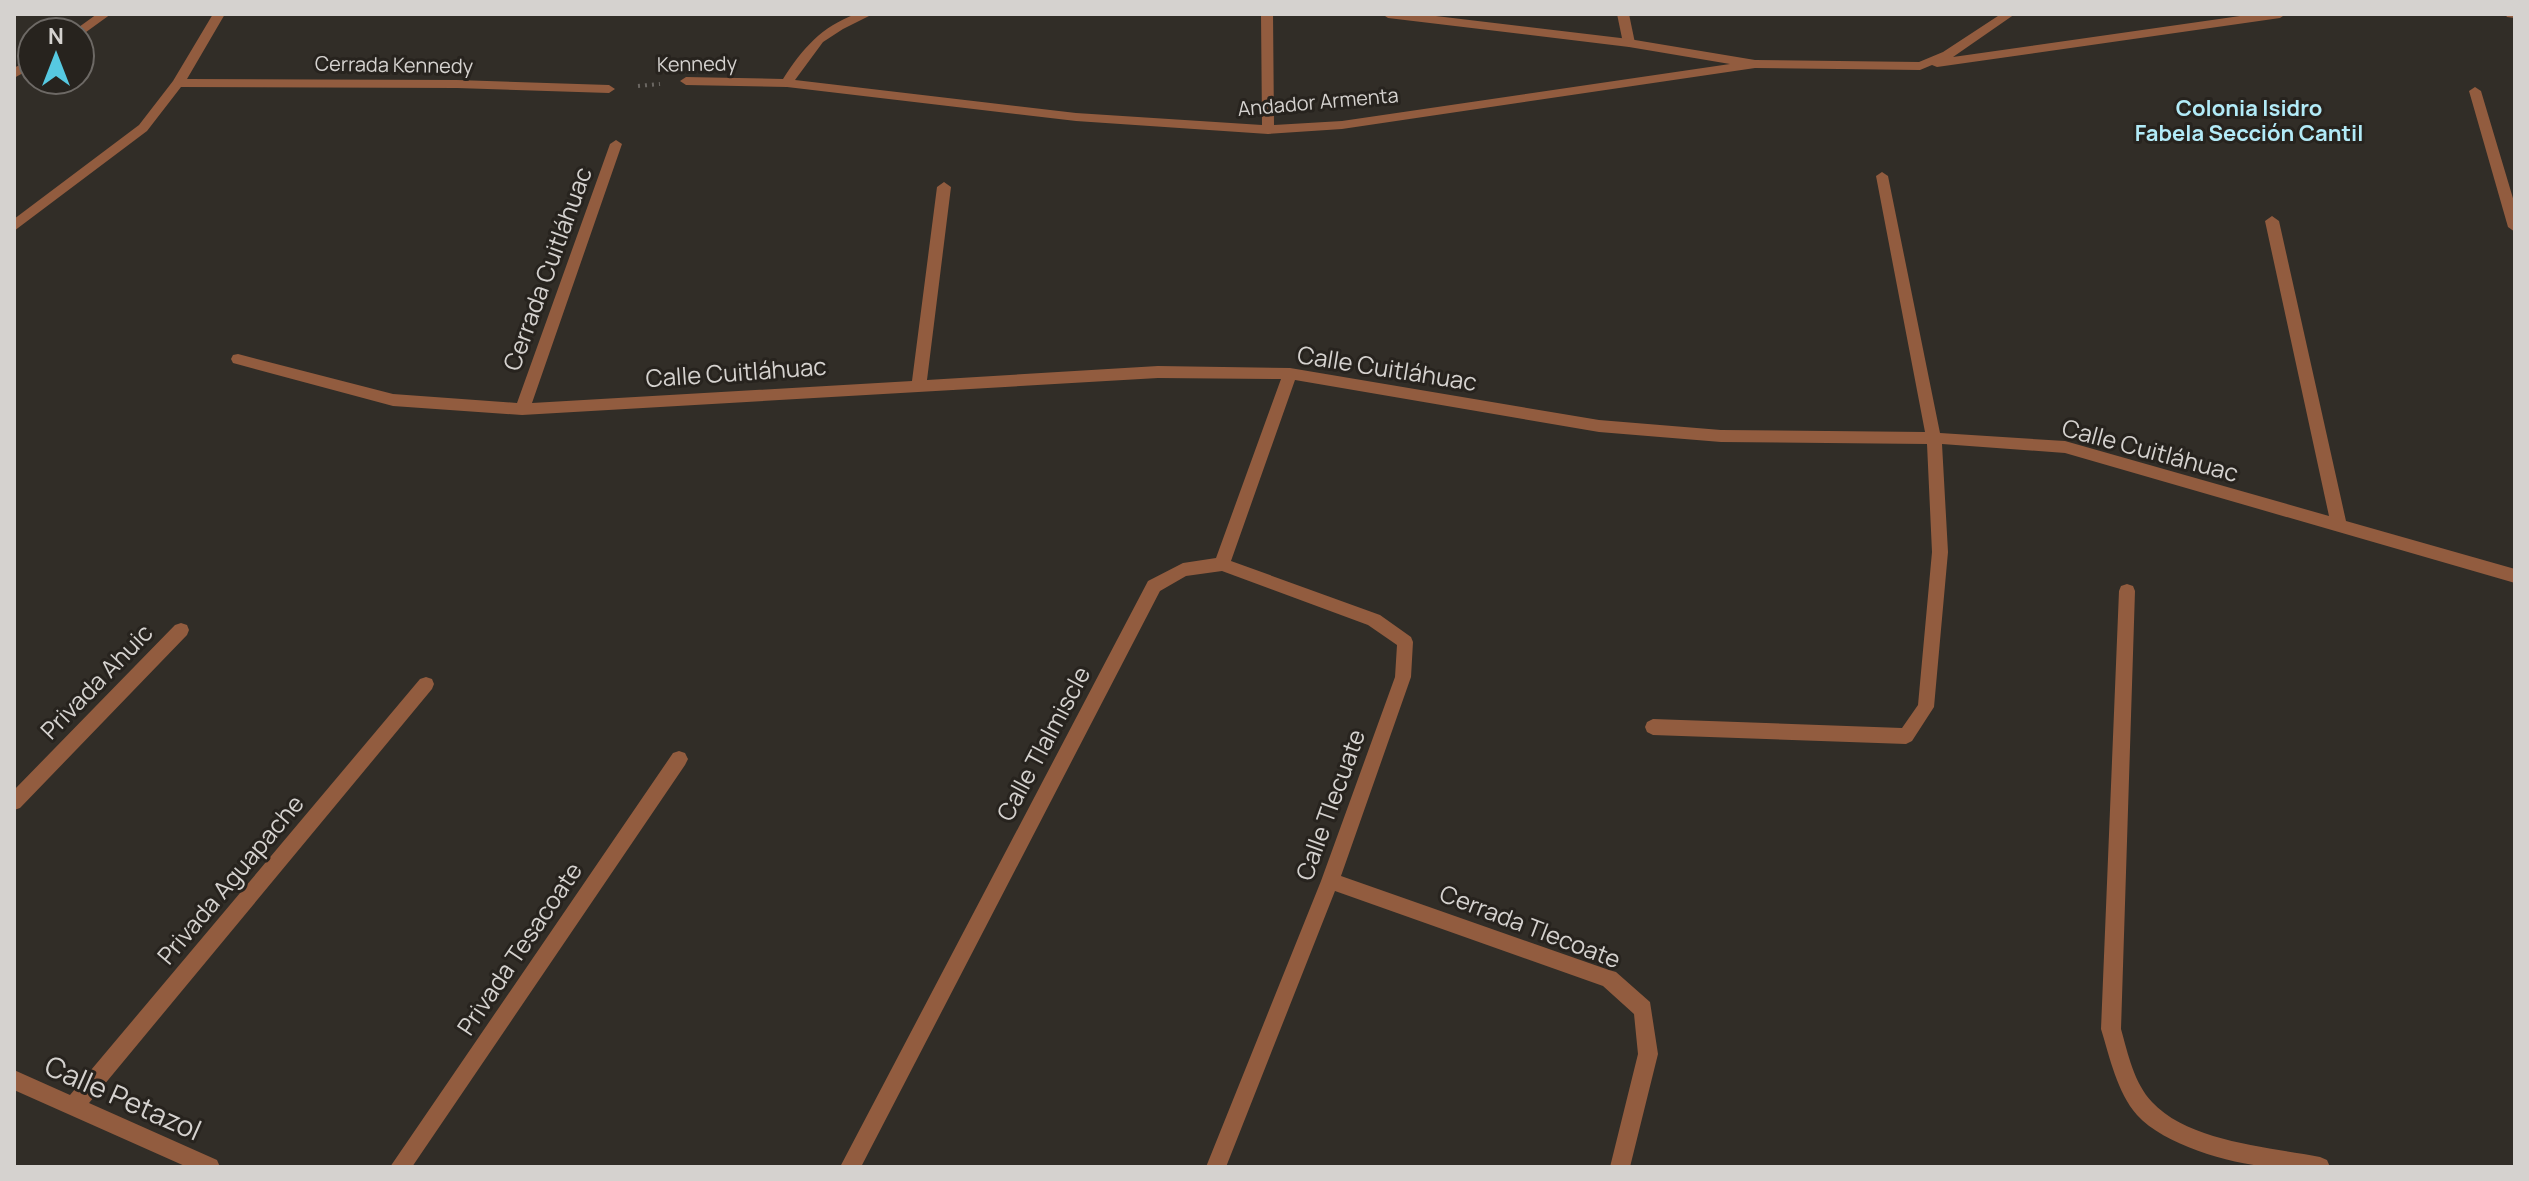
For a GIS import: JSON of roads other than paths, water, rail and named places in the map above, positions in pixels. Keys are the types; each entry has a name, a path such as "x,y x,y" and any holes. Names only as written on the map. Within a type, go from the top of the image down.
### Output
{"street":[{"path":"14,226 143,128 178,83 219,14"},
{"path":"787,83 812,42 834,25 867,14"},
{"path":"1267,14 1268,130"},
{"path":"1388,14 1629,43 1755,64 1920,66 2280,14"},
{"path":"1623,14 1629,43"},
{"path":"1920,66 1947,55 2009,14"},
{"name":"Andador Armenta","path":"787,83 1090,118 1268,130 1356,123 1755,64"},
{"name":"Kennedy","path":"686,81 787,83"},
{"name":"Cerrada Kennedy","path":"178,83 457,84 609,89"},
{"path":"2475,91 2515,227"},
{"name":"Cerrada Cuitláhuac","path":"522,409 616,144"},
{"path":"1653,727 1906,736 1926,707 1940,552 1934,438 1882,176"},
{"path":"919,383 944,187"},
{"path":"2272,221 2339,526"},
{"name":"Calle Cuitláhuac","path":"238,359 393,400 522,409 919,383 1158,372 1290,374 1599,426 1721,436 1934,438 2065,447 2515,576"},
{"path":"1222,564 1290,374"},
{"name":"Calle Tlecuate","path":"1216,1167 1330,881 1403,677 1405,642 1374,620 1222,564"},
{"name":"Calle Tlalmiscle","path":"850,1167 1154,586 1183,570 1222,564"},
{"path":"2127,591 2111,1029 2122,1069 2145,1110 2179,1134 2320,1167"},
{"name":"Privada Ahuic","path":"14,802 181,630"},
{"name":"Privada Aguapache","path":"73,1107 426,684"},
{"name":"Privada Tesacoate","path":"400,1167 679,759"},
{"name":"Cerrada Tlecoate","path":"1330,881 1609,979 1643,1009 1648,1054 1620,1167"},
{"name":"Calle Petazol","path":"14,1080 210,1167"}],"district":[{"name":"Colonia Isidro Fabela Sección Cantil","path":"2249,120"}]}
